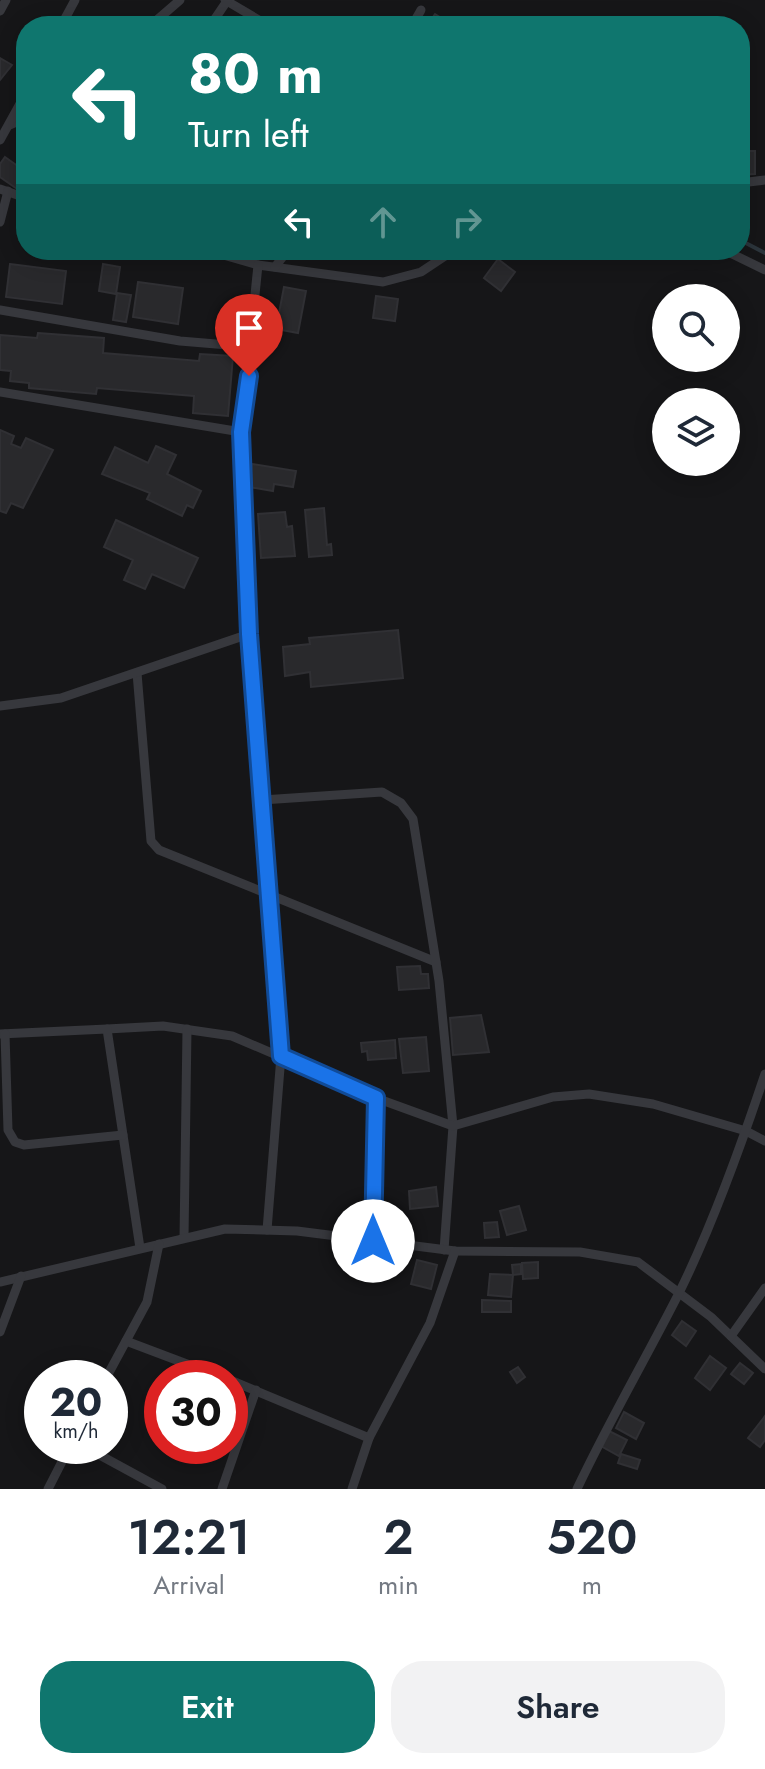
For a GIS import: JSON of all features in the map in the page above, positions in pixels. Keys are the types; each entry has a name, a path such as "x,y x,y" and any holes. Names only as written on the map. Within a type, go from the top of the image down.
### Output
{"street":[{"path":"0,11 6,0"},
{"path":"162,16 180,0"},
{"path":"226,0 252,16"},
{"path":"418,16 421,10"},
{"path":"0,140 16,113"},
{"path":"10,125 16,122"},
{"path":"0,222 4,190"},
{"path":"242,260 258,265 383,282 421,272 439,260"},
{"path":"275,267 280,260"},
{"path":"744,260 765,270"},
{"path":"258,265 241,432 249,634 281,1056 267,1230"},
{"path":"0,310 180,341 252,347"},
{"path":"0,392 241,432"},
{"path":"0,706 61,698 249,634"},
{"path":"137,673 151,841 159,850 436,962"},
{"path":"262,800 382,792 401,803 413,819 436,962 453,1126 450,1251 430,1323 369,1438 352,1489"},
{"path":"123,1135 24,1145 15,1142 8,1130 2,1034 163,1026 187,1029 232,1036 376,1098 453,1126 553,1097 589,1094 653,1104 746,1131 765,1141"},
{"path":"107,1029 140,1248"},
{"path":"184,1238 187,1029"},
{"path":"577,1489 611,1417 679,1293 746,1131 765,1074"},
{"path":"373,1241 376,1098"},
{"path":"0,1282 225,1229 267,1230 450,1251 580,1252 638,1262 731,1336 765,1369"},
{"path":"116,1360 147,1302 159,1244"},
{"path":"0,1332 21,1276"},
{"path":"731,1336 765,1288"},
{"path":"126,1341 176,1360"},
{"path":"248,1387 369,1438"},
{"path":"222,1489 256,1390"},
{"path":"48,1489 61,1464"},
{"path":"116,1464 162,1489"}],"building":[{"path":"0,58 12,65 0,80"},
{"path":"750,151 755,151 755,174 750,174"},
{"path":"5,157 16,165 16,188 0,177 0,164"},
{"path":"497,260 515,272 501,291 484,278"},
{"path":"10,264 66,271 62,304 6,297"},
{"path":"103,264 120,267 116,294 99,291"},
{"path":"138,282 183,288 178,324 133,317"},
{"path":"284,287 306,291 298,333 276,329"},
{"path":"117,293 131,295 126,322 113,320"},
{"path":"376,296 398,299 395,321 373,318"},
{"path":"38,333 104,338 103,353 199,361 200,354 233,356 228,416 193,413 194,396 97,388 96,394 29,388 29,383 10,381 11,371 0,370 0,335 37,338"},
{"path":"0,430 14,436 11,444 21,448 26,438 53,450 23,508 11,503 6,513 0,511"},
{"path":"156,446 176,455 167,474 201,491 193,508 187,505 182,516 147,499 150,493 102,474 115,447 148,463"},
{"path":"252,464 296,471 293,487 274,484 273,491 249,487"},
{"path":"324,508 327,545 331,544 332,555 309,557 305,510"},
{"path":"285,512 287,527 292,526 295,556 261,558 258,514"},
{"path":"116,520 198,558 184,588 152,574 145,589 124,580 133,560 104,547"},
{"path":"398,630 403,678 311,687 310,672 285,676 283,647 310,644 309,638"},
{"path":"420,966 421,974 428,974 429,988 399,990 397,967"},
{"path":"481,1015 489,1052 453,1055 450,1018"},
{"path":"426,1037 429,1071 403,1073 399,1039"},
{"path":"395,1040 396,1058 368,1060 367,1051 362,1052 361,1043"},
{"path":"436,1187 438,1206 410,1209 409,1191"},
{"path":"519,1206 526,1230 507,1235 500,1211"},
{"path":"497,1222 499,1237 485,1238 484,1223"},
{"path":"417,1260 437,1265 431,1289 411,1284"},
{"path":"538,1262 538,1278 523,1279 522,1263"},
{"path":"521,1264 521,1274 513,1275 512,1265"},
{"path":"490,1274 513,1275 511,1297 488,1295"},
{"path":"482,1300 511,1301 511,1312 482,1312"},
{"path":"682,1321 696,1331 686,1346 672,1335"},
{"path":"710,1356 726,1368 710,1390 695,1378"},
{"path":"740,1363 753,1373 744,1384 731,1374"},
{"path":"518,1367 525,1377 517,1383 510,1372"},
{"path":"624,1412 644,1423 636,1439 616,1428"},
{"path":"765,1416 765,1440 760,1447 748,1438"},
{"path":"609,1431 627,1440 619,1456 601,1446"},
{"path":"621,1454 640,1460 637,1469 618,1463"}],"waterway":[{"path":"750,245 765,253"}],"route":[{"path":"249,376 241,432 249,634 281,1056 376,1098 373,1111 373,1241"}]}
